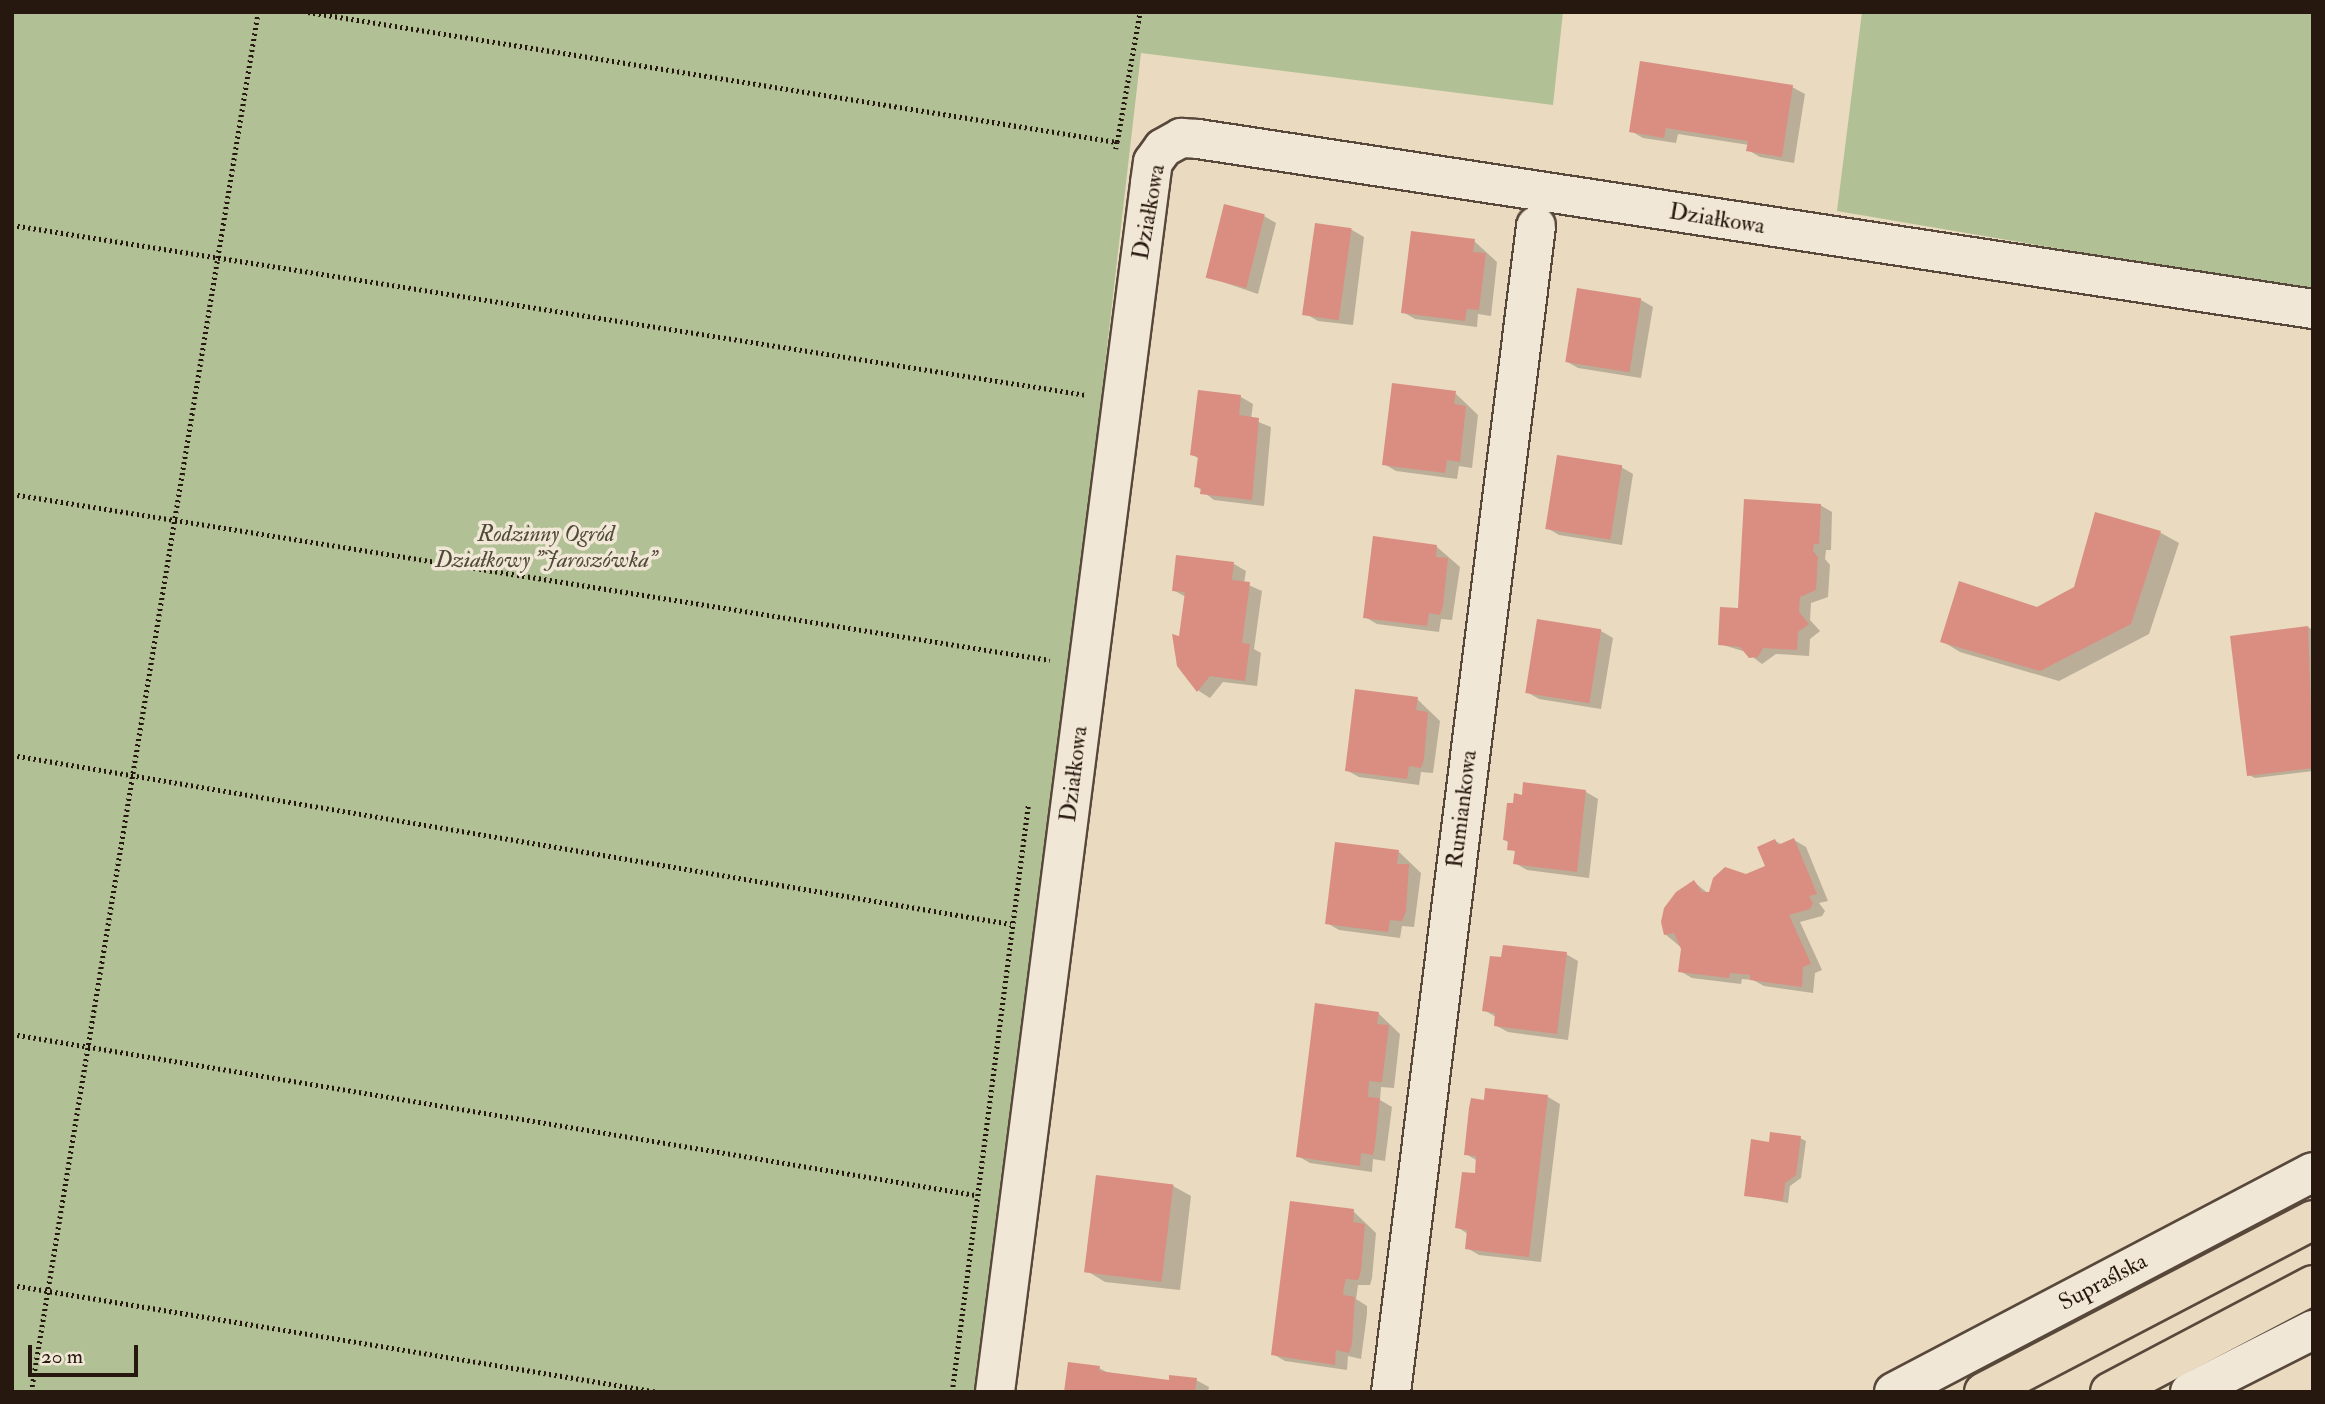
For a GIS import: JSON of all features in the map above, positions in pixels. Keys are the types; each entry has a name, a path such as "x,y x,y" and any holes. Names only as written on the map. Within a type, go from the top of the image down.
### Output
{"main road":[{"path":"1984,1392 2313,1220"},
{"path":"2110,1392 2313,1285"}],"street":[{"name":"Działkowa","path":"995,1392 1150,183 1153,162 1163,148 1181,138 1198,139 2313,309"},
{"name":"Rumiankowa","path":"1391,1392 1536,226"},
{"name":"Supraślska","path":"1894,1392 2313,1172"},
{"path":"2190,1392 2244,1379 2313,1330"}],"path":[{"path":"31,1392 258,12"},
{"path":"307,12 1117,142"},
{"path":"1115,155 1140,12"},
{"path":"12,225 1087,395"},
{"path":"1085,408 1088,382"},
{"path":"12,494 1050,660"},
{"path":"1048,673 1052,647"},
{"path":"12,755 1011,924"},
{"path":"952,1392 1030,792"},
{"path":"12,1034 976,1195"},
{"path":"12,1285 658,1392"}],"green space":[{"name":"Rodzinny Ogród Działkowy \"Jaroszówka\"","path":"12,12 1563,12 1553,105 1141,53 1065,712 975,1392 12,1392"},
{"path":"1862,12 2313,12 2313,292 1837,211"}],"building":[{"path":"1640,61 1793,85 1782,157 1746,151 1748,141 1666,128 1664,138 1629,132"},
{"path":"1224,204 1265,214 1246,288 1206,278"},
{"path":"1315,223 1352,228 1339,320 1302,315"},
{"path":"1411,231 1475,239 1473,252 1486,253 1479,310 1467,309 1465,321 1401,313"},
{"path":"1577,288 1641,298 1629,372 1565,362"},
{"path":"1392,383 1456,391 1454,404 1466,406 1460,462 1447,460 1445,473 1382,465"},
{"path":"1198,390 1241,395 1239,415 1259,418 1252,500 1200,494 1201,488 1194,487 1198,457 1190,455"},
{"path":"1557,455 1622,465 1610,539 1545,529"},
{"path":"1744,499 1821,504 1819,544 1814,544 1813,551 1818,557 1816,590 1800,597 1799,612 1809,624 1798,632 1797,650 1763,648 1758,657 1749,658 1740,647 1718,645 1720,607 1738,608"},
{"path":"2095,512 2161,531 2131,624 2040,671 1940,642 1959,581 2037,607 2074,587"},
{"path":"1373,536 1437,545 1436,557 1448,558 1443,606 1440,615 1429,613 1427,626 1363,618"},
{"path":"1176,555 1234,562 1232,580 1250,582 1242,643 1250,644 1245,681 1210,676 1197,692 1177,666 1172,634 1179,636 1185,592 1172,591"},
{"path":"1537,619 1601,629 1589,703 1525,693"},
{"path":"2308,626 2313,768 2247,776 2230,636"},
{"path":"1355,689 1418,697 1416,710 1428,712 1424,759 1421,768 1409,766 1407,779 1345,771"},
{"path":"1523,782 1586,790 1577,872 1513,864 1515,851 1507,850 1508,841 1503,840 1507,803 1513,803 1514,793 1522,795"},
{"path":"1794,838 1817,894 1809,896 1813,903 1810,909 1789,915 1811,964 1803,967 1802,987 1750,980 1750,975 1730,973 1729,978 1678,972 1681,949 1674,933 1664,935 1661,922 1664,908 1676,892 1694,880 1702,892 1709,892 1713,878 1725,867 1746,874 1765,866 1757,847 1775,839 1778,845"},
{"path":"1335,842 1399,850 1397,864 1409,864 1406,912 1402,921 1390,920 1388,932 1325,924"},
{"path":"1503,945 1567,952 1557,1034 1494,1026 1495,1013 1482,1011 1490,956 1501,957"},
{"path":"1315,1003 1379,1012 1377,1024 1389,1025 1382,1082 1369,1081 1368,1097 1380,1098 1373,1155 1361,1153 1360,1166 1296,1157"},
{"path":"1485,1088 1548,1095 1529,1257 1465,1249 1467,1230 1455,1228 1462,1172 1475,1173 1476,1156 1464,1155 1471,1098 1484,1100"},
{"path":"1770,1132 1801,1136 1796,1175 1785,1183 1783,1201 1744,1196 1751,1139 1769,1142"},
{"path":"1096,1175 1173,1185 1161,1282 1084,1272"},
{"path":"1290,1201 1354,1209 1353,1222 1365,1224 1361,1271 1358,1280 1346,1279 1343,1295 1355,1297 1352,1344 1349,1353 1336,1350 1335,1365 1271,1355"},
{"path":"1068,1362 1100,1366 1099,1371 1169,1380 1169,1375 1197,1378 1195,1392 1064,1392"}]}
